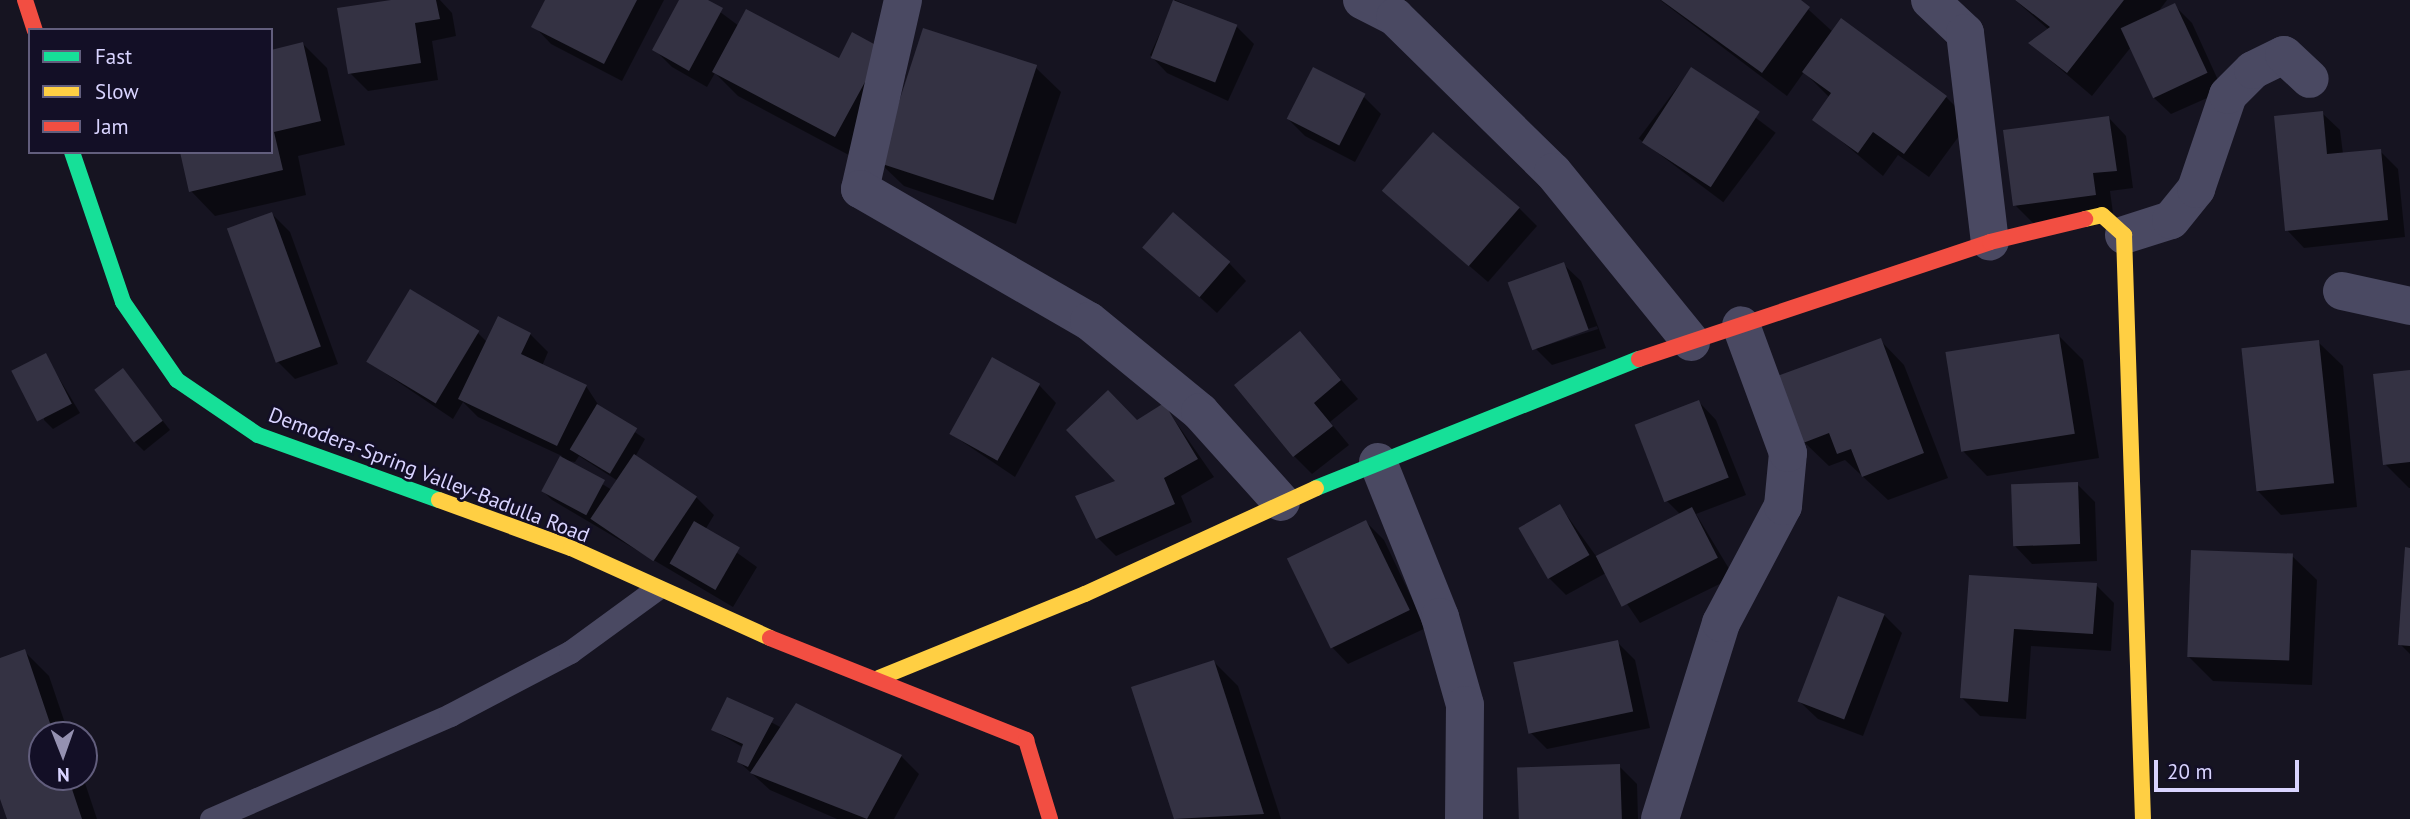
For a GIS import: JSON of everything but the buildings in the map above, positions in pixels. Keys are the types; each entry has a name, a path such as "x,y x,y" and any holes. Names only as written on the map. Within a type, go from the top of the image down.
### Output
{"street":[{"path":"25,0 33,28"},
{"path":"903,0 860,189 1088,321 1200,412 1281,502"},
{"path":"1362,0 1395,17 1553,172 1691,342"},
{"path":"1930,0 1965,33 1990,242"},
{"path":"2124,235 2171,220 2196,189 2228,95 2253,70 2284,55 2311,79"},
{"name":"Demodera-Spring Valley-Badulla Road","path":"73,154 123,302 177,380 258,435 571,548 655,590 879,678 1026,740 1050,819"},
{"path":"879,678 1085,594 1281,502 1691,342 1990,242 2102,215 2124,235 2143,819"},
{"path":"2342,291 2410,306"},
{"path":"1660,819 1721,623 1783,506 1788,453 1741,325"},
{"path":"1378,462 1440,617 1465,705 1464,819"}],"lane":[{"path":"211,819 450,715 570,652 655,590"}],"traffic: fast":[{"path":"73,154 123,302 177,380 258,435 439,500"},
{"path":"1316,488 1639,359"}],"traffic: slow":[{"path":"2085,219 2102,215 2124,235 2143,819"},
{"path":"879,678 1085,594 1316,488"},
{"path":"439,500 571,548 770,638"}],"traffic: jam":[{"path":"25,0 34,28"},
{"path":"1639,359 1990,242 2085,219"},
{"path":"770,638 1026,740 1050,819"}]}
